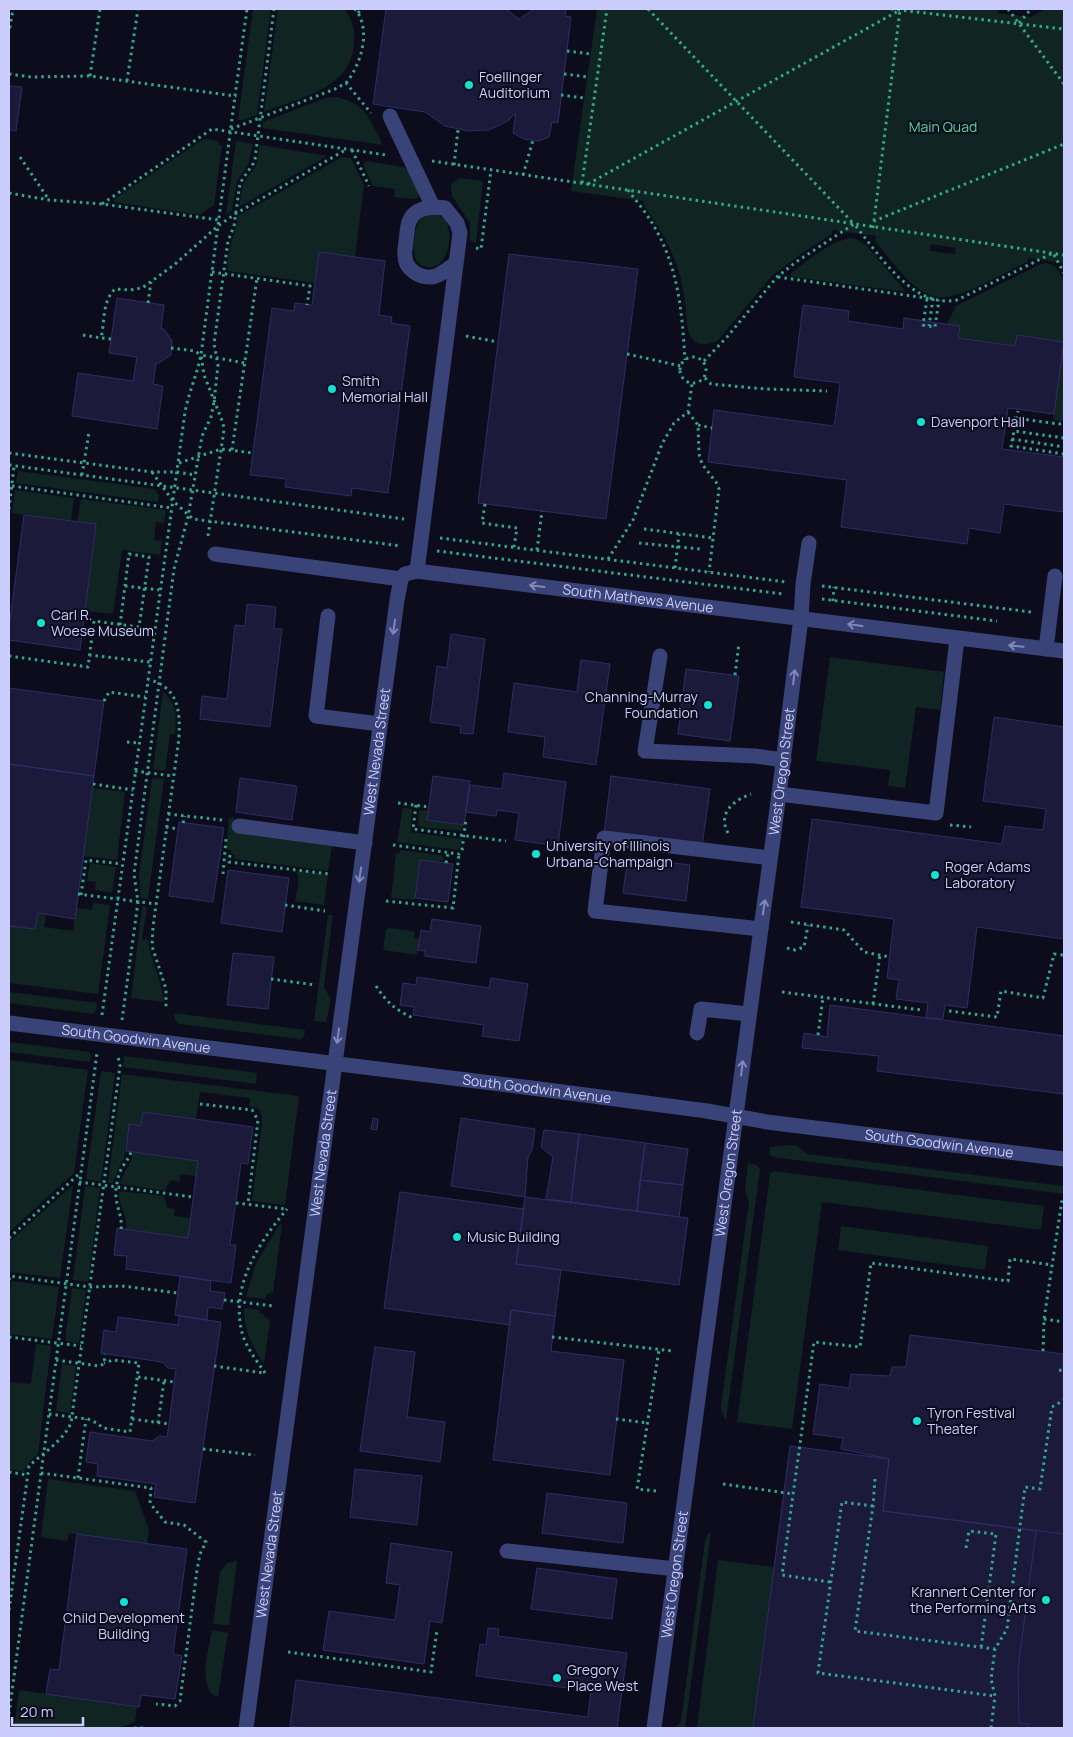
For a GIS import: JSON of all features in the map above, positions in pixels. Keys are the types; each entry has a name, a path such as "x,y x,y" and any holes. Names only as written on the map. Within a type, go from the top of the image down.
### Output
{"street":[{"path":"390,116 433,207"},
{"path":"215,554 401,579 405,574 417,571 460,233 457,223 446,208 433,207 423,209 413,216 409,222 404,257 409,269 420,275 432,277 455,264"},
{"name":"West Oregon Street","path":"654,1728 748,1014 784,760 809,543"},
{"name":"South Mathews Avenue","path":"417,571 1064,651"},
{"path":"1046,649 1055,576"},
{"name":"West Nevada Street","path":"246,1728 334,1064 401,579"},
{"path":"328,616 316,716 380,724"},
{"path":"779,794 936,813 957,639"},
{"path":"660,656 645,751 755,756 784,760"},
{"path":"233,828 365,843"},
{"path":"760,929 595,910 604,838 770,858"},
{"path":"697,1033 701,1009 748,1014"},
{"name":"South Goodwin Avenue","path":"9,1023 707,1111 767,1122 1064,1159"},
{"path":"507,1551 676,1569"}],"path":[{"path":"9,27 13,9"},
{"path":"90,76 100,9"},
{"path":"128,81 138,9"},
{"path":"102,1015 159,590 188,396 197,374 201,355 246,9"},
{"path":"122,1017 138,902 134,874 174,569 188,517 202,436 211,417 214,402 217,356 214,344 228,241 234,226 238,187 253,164 274,9"},
{"path":"230,130 346,83 354,73 363,43 363,27 355,9"},
{"path":"358,13 362,9"},
{"path":"582,183 607,9"},
{"path":"648,9 854,224 908,287 933,299"},
{"path":"891,9 1064,29"},
{"path":"588,184 900,9"},
{"path":"873,228 900,9"},
{"path":"1008,9 1064,84"},
{"path":"1019,23 1031,9"},
{"path":"567,51 591,54"},
{"path":"9,74 31,77 90,76 235,96"},
{"path":"564,74 588,77"},
{"path":"346,83 372,115"},
{"path":"561,95 584,98"},
{"path":"102,204 212,129 230,130 258,136 393,156"},
{"path":"458,130 454,165 1064,255"},
{"path":"523,175 533,140"},
{"path":"874,221 1064,144"},
{"path":"350,149 369,186"},
{"path":"101,338 109,294 115,289 130,290 142,288 174,265 218,226 235,214 350,149"},
{"path":"20,157 49,200"},
{"path":"628,190 655,227 672,266 682,307 685,360"},
{"path":"9,193 49,200 102,204 218,220"},
{"path":"704,361 728,338 777,277 796,262 854,224"},
{"path":"777,277 948,302 969,295 1053,253"},
{"path":"1053,253 1064,273"},
{"path":"212,272 310,286 307,305"},
{"path":"232,450 257,278"},
{"path":"148,303 152,281"},
{"path":"927,298 923,325 935,327 939,300"},
{"path":"929,326 933,299"},
{"path":"83,335 111,339"},
{"path":"463,336 498,342"},
{"path":"171,348 195,351 201,355 217,356 245,363"},
{"path":"627,354 681,366"},
{"path":"201,355 204,375 223,423 208,538"},
{"path":"697,357 704,361 707,370 705,378 701,382 692,384 681,377 681,366 685,360 697,357"},
{"path":"705,378 711,384 765,389 827,391"},
{"path":"608,559 633,520 662,444 674,424 688,412 692,384"},
{"path":"1017,419 1018,411"},
{"path":"688,412 698,425 699,454 702,464 719,489 709,572"},
{"path":"1007,417 1064,424"},
{"path":"698,425 712,428"},
{"path":"1064,438 1014,431 1012,439 1012,446 1064,454"},
{"path":"82,475 88,432"},
{"path":"1012,439 1064,447"},
{"path":"178,463 221,449 253,453"},
{"path":"9,454 152,472 177,472 196,475"},
{"path":"9,465 409,520"},
{"path":"9,508 14,466"},
{"path":"152,472 173,501 188,517 210,521 420,548 804,590 834,587 1051,614"},
{"path":"12,486 172,508"},
{"path":"485,504 482,523 517,528 514,547"},
{"path":"537,550 542,511"},
{"path":"644,529 713,538"},
{"path":"675,568 679,534"},
{"path":"433,537 709,572 804,590 833,602 1000,621"},
{"path":"638,542 700,549"},
{"path":"120,625 129,554 149,557 139,627"},
{"path":"125,586 159,590"},
{"path":"833,602 834,587"},
{"path":"9,656 88,668 94,621 154,629"},
{"path":"735,675 740,643"},
{"path":"89,655 150,662"},
{"path":"147,679 159,682 171,692 179,710 179,738 152,946 166,989 166,1007"},
{"path":"104,701 109,692 145,697"},
{"path":"127,742 139,743"},
{"path":"135,771 174,776"},
{"path":"93,784 132,790"},
{"path":"732,838 726,830 727,811 740,798 751,794"},
{"path":"398,803 429,807"},
{"path":"416,805 413,829 506,840"},
{"path":"168,814 222,820"},
{"path":"183,823 185,816"},
{"path":"386,901 453,908 459,854 462,850 466,819"},
{"path":"166,827 178,829"},
{"path":"223,874 233,828"},
{"path":"393,846 459,854"},
{"path":"446,863 448,853"},
{"path":"228,857 229,862 330,874"},
{"path":"122,864 86,860 80,894 156,904"},
{"path":"286,905 325,910"},
{"path":"791,922 844,930 864,952 890,957"},
{"path":"787,948 795,950 804,947 808,924"},
{"path":"949,1011 997,1017 1001,991 1043,998 1054,954 1064,955"},
{"path":"873,1004 880,955"},
{"path":"272,979 316,985"},
{"path":"376,986 386,1001 398,1011 415,1019"},
{"path":"782,992 922,1010"},
{"path":"818,1035 823,997"},
{"path":"9,1714 97,1053"},
{"path":"9,1610 29,1466 68,1430 71,1424 120,1066 118,1056"},
{"path":"200,1104 252,1110 258,1120 248,1204"},
{"path":"121,1229 122,1224 115,1198 116,1187 118,1177 131,1152"},
{"path":"9,1238 80,1172"},
{"path":"79,1182 194,1197"},
{"path":"1043,1351 1044,1319 1062,1200"},
{"path":"214,1366 265,1373 250,1351 244,1338 239,1320 241,1289 252,1258 267,1233 286,1209 236,1203"},
{"path":"830,1582 782,1575 814,1342 860,1347 871,1263 1008,1281 1010,1259 1052,1265"},
{"path":"9,1281 10,1276 90,1287 122,1286 178,1293"},
{"path":"224,1300 274,1306"},
{"path":"1044,1319 1064,1322"},
{"path":"9,1337 81,1346"},
{"path":"552,1337 672,1351"},
{"path":"656,1491 637,1489 659,1350"},
{"path":"104,1363 105,1354"},
{"path":"49,1414 86,1418 97,1423 102,1428 130,1432 140,1363 113,1360 99,1366 56,1360"},
{"path":"1059,1370 1064,1371"},
{"path":"138,1377 174,1382"},
{"path":"158,1423 164,1380"},
{"path":"991,1728 995,1696 992,1679 995,1649 1007,1630 1025,1487 1040,1489 1052,1407 1064,1400"},
{"path":"78,1478 86,1418"},
{"path":"616,1419 648,1422"},
{"path":"132,1420 169,1424"},
{"path":"203,1449 255,1455"},
{"path":"9,1472 27,1475"},
{"path":"40,1473 140,1484 151,1488 150,1503 165,1522 184,1525 206,1542 200,1554 197,1570 180,1701 175,1706 156,1704"},
{"path":"875,1479 873,1506 855,1631 995,1649"},
{"path":"723,1484 793,1494"},
{"path":"873,1506 842,1502 818,1673 995,1696"},
{"path":"966,1548 968,1531 996,1534 981,1648"},
{"path":"288,1652 431,1672 438,1630"},
{"path":"134,1728 144,1728"}],"green space":[{"path":"253,9 271,9 257,115 238,120"},
{"path":"278,9 344,9 352,24 354,41 351,57 345,70 335,81 308,96 264,112"},
{"name":"Main Quad","path":"597,9 998,9 997,13 1031,17 1045,9 1064,9 1064,267 1062,263 1029,258 1027,262 965,292 946,297 935,297 920,290 908,280 875,242 876,236 832,230 832,234 773,275 717,341 700,344 690,336 688,331 682,284 672,252 643,204 644,201 571,191","holes":["931,244 956,248 955,254 930,251"]},
{"path":"337,97 355,104 366,114 383,145 263,128 263,122 326,98"},
{"path":"206,139 219,141 219,145 222,145 214,205 199,215 114,202 114,199"},
{"path":"236,141 253,144 248,165 237,181 232,210 226,215"},
{"path":"260,145 327,156 239,207 243,184 256,166"},
{"path":"342,157 351,158 364,185 355,257 319,253 315,283 228,271 229,250 238,216"},
{"path":"365,161 404,167 408,170 419,193 417,199 394,197 395,189 373,186 363,165"},
{"path":"459,178 483,181 476,243 470,241 470,223 452,196 451,184"},
{"path":"432,214 438,215 445,221 448,228 449,246 442,261 436,266 428,267 422,266 414,255 415,230 420,219"},
{"path":"850,238 856,239 867,246 906,292 790,275 827,247"},
{"path":"1046,263 1055,266 1064,281 1064,342 1017,335 1015,346 958,338 959,326 947,324 956,306"},
{"path":"1064,343 1064,420 1061,421 1053,420"},
{"path":"18,471 154,489 159,495 158,502 16,483"},
{"path":"15,490 74,498 71,521 12,513"},
{"path":"81,499 166,510 164,523 156,522 154,540 162,541 160,555 122,550 113,614 85,611 96,524 77,522"},
{"path":"830,657 944,672 940,710 916,707 905,788 888,786 890,770 816,761"},
{"path":"163,692 171,701 175,711 176,722 175,734 170,734 165,771 153,769"},
{"path":"152,778 164,779 148,899 141,898 139,875"},
{"path":"93,788 125,792 117,860 83,856"},
{"path":"403,808 412,809 411,832 462,839 460,848 457,850 397,842"},
{"path":"419,810 428,811 427,820 463,825 462,831 421,827 418,825"},
{"path":"229,818 234,818 233,832 332,846 328,871 234,859 235,855 231,854 231,850 226,849"},
{"path":"400,850 441,855 443,857 443,860 438,862 420,860 415,900 391,898 396,853 399,854"},
{"path":"90,863 116,867 112,893 95,890 96,882 87,881"},
{"path":"305,871 328,875 324,905 295,901 299,882 296,872"},
{"path":"93,903 110,905 98,994 9,983 9,926 35,929 38,913 46,915 44,927 73,931 76,908 92,910"},
{"path":"142,906 147,907 142,939 148,940 164,1002 131,998"},
{"path":"328,915 333,915 324,987 331,1000 326,1022 314,1021"},
{"path":"389,928 413,931 415,933 414,938 420,939 417,955 383,950 386,930"},
{"path":"9,992 97,1003 96,1011 93,1014 9,1003"},
{"path":"174,1013 305,1030 304,1037 300,1039 179,1024 175,1020"},
{"path":"9,1042 89,1052 91,1055 90,1062 9,1052"},
{"path":"124,1056 257,1073 256,1084 123,1067"},
{"path":"9,1060 88,1070 74,1173 9,1232"},
{"path":"101,1071 115,1073 101,1182 86,1179"},
{"path":"122,1074 299,1096 285,1205 252,1201 262,1117 259,1109 249,1106 250,1098 200,1092 196,1119 143,1112 141,1126 129,1125 124,1159 113,1183 108,1183"},
{"path":"797,1146 808,1154 1064,1186 1064,1194 773,1157 769,1154 770,1147"},
{"path":"133,1152 198,1161 196,1176 181,1174 179,1182 170,1180 165,1191 120,1184"},
{"path":"748,1163 756,1165 760,1169 726,1420 721,1406 749,1202 745,1190"},
{"path":"774,1171 1044,1206 1041,1230 822,1202 792,1429 737,1422 770,1174"},
{"path":"73,1185 60,1278 9,1272 9,1242"},
{"path":"85,1186 100,1188 88,1282 73,1280"},
{"path":"119,1191 164,1196 167,1207 175,1209 174,1216 191,1218 188,1238 126,1229 126,1220"},
{"path":"280,1224 282,1225 273,1292 267,1294 265,1299 246,1297 256,1263"},
{"path":"841,1226 988,1246 985,1270 838,1250"},
{"path":"11,1281 59,1287 52,1339 9,1334"},
{"path":"72,1288 86,1290 79,1343 65,1341"},
{"path":"244,1308 260,1310 259,1313 270,1320 264,1364 250,1338 245,1323"},
{"path":"36,1344 51,1346 38,1454 29,1462 24,1472 9,1469 9,1382 31,1384"},
{"path":"62,1364 76,1366 70,1413 56,1411"},
{"path":"48,1479 135,1491 149,1530 147,1544 69,1533 67,1541 41,1537"},
{"path":"711,1532 685,1728 675,1728 681,1721 705,1541"},
{"path":"718,1560 774,1567 753,1728 697,1728"},
{"path":"237,1561 229,1625 213,1624 220,1572 227,1563"},
{"path":"212,1630 228,1633 218,1697 211,1693 207,1686 206,1677 207,1657"},
{"path":"19,1690 137,1707 135,1722 119,1728 14,1728"}],"building":[{"name":"Foellinger Auditorium","path":"386,9 506,9 519,19 532,9 566,9 565,16 571,17 558,123 552,122 549,137 539,141 524,139 513,133 516,113 509,120 488,130 469,131 445,126 425,112 373,104"},
{"path":"9,86 22,87 16,131 9,130"},
{"name":"Smith Memorial Hall","path":"319,252 385,261 379,315 392,317 391,323 410,326 388,493 352,488 351,496 285,487 286,479 250,475 272,308 294,311 295,303 312,305"},
{"path":"509,254 638,269 606,519 478,503"},
{"path":"117,298 164,305 161,329 164,329 172,341 171,355 156,363 153,384 163,386 157,429 72,416 78,373 133,381 137,357 109,353"},
{"name":"Davenport Hall","path":"803,305 849,311 848,321 903,329 904,318 960,326 958,338 1015,346 1017,335 1064,342 1054,414 1008,408 1002,449 1064,457 1064,512 1004,504 1000,533 969,528 967,544 841,527 847,480 708,462 714,410 834,426 840,383 794,377"},
{"path":"24,515 96,524 80,650 9,640"},
{"path":"247,604 276,607 274,629 282,629 270,727 200,719 202,696 227,699 235,625 245,626"},
{"path":"451,634 485,639 473,734 460,733 461,726 430,722 437,666 447,668"},
{"path":"581,660 610,664 596,765 543,757 545,737 508,732 514,683 577,692"},
{"name":"Channing-Murray Foundation","path":"686,669 739,676 730,741 678,734"},
{"path":"9,688 104,701 94,776 9,764"},
{"name":"Roger Adams Laboratory","path":"994,717 1064,727 1064,939 977,927 967,1008 945,1005 943,1019 926,1018 928,1003 896,999 899,980 887,978 894,919 801,907 812,819 1002,844 1005,826 1043,830 1046,809 983,801"},
{"path":"9,764 94,776 75,919 38,913 35,929 9,926"},
{"path":"504,773 566,782 558,846 515,840 519,813 497,810 496,816 466,812 470,785 502,789"},
{"path":"433,776 470,781 464,825 427,820"},
{"path":"611,776 710,789 702,846 604,834"},
{"path":"240,778 297,786 292,820 236,812"},
{"path":"179,822 224,828 213,902 169,896"},
{"path":"628,857 690,865 686,901 623,893"},
{"path":"420,860 453,864 448,902 415,898"},
{"path":"228,870 289,878 282,932 221,923"},
{"path":"432,919 481,926 476,963 425,956 425,951 418,950 421,930 430,932"},
{"path":"233,953 274,957 268,1009 227,1005"},
{"path":"417,977 489,988 491,978 528,984 519,1041 482,1036 484,1025 413,1015 414,1007 400,1005 403,983 416,985"},
{"path":"830,1005 1064,1036 1064,1094 877,1071 879,1056 802,1048 804,1033 827,1037"},
{"path":"143,1112 253,1127 248,1164 241,1163 230,1245 236,1245 231,1283 126,1269 127,1256 114,1255 117,1228 188,1238 198,1161 126,1151 129,1124 141,1126"},
{"path":"373,1118 378,1119 377,1130 371,1129"},
{"path":"461,1118 535,1129 532,1150 528,1157 525,1197 451,1186"},
{"path":"544,1130 579,1134 571,1202 546,1199 553,1157 541,1147"},
{"path":"579,1134 645,1143 637,1211 571,1202"},
{"path":"645,1143 688,1149 683,1185 640,1180"},
{"path":"640,1180 683,1185 679,1217 637,1211"},
{"name":"Music Building","path":"400,1192 524,1209 516,1264 561,1270 555,1316 511,1310 510,1325 384,1308"},
{"path":"525,1197 688,1218 679,1285 516,1264"},
{"path":"180,1276 211,1281 210,1291 225,1293 222,1309 208,1307 207,1320 175,1315"},
{"path":"511,1310 555,1316 551,1351 624,1360 610,1475 493,1460"},
{"path":"179,1316 221,1322 195,1503 154,1497 156,1484 97,1476 98,1464 86,1462 90,1432 152,1441 160,1436 167,1437 169,1424 176,1369 168,1368 162,1362 101,1353 104,1330 116,1332 118,1317 178,1325"},
{"name":"Krannert Center for the Performing Arts","path":"910,1335 1064,1354 1064,1728 1028,1728 1028,1724 1019,1723 1018,1669 1036,1531 883,1511 889,1459 841,1449 843,1438 813,1434 820,1384 849,1388 851,1374 890,1376 892,1367 906,1367"},
{"path":"375,1347 415,1352 407,1417 445,1422 440,1462 360,1451"},
{"path":"790,1446 889,1459 883,1511 1064,1534 1064,1728 753,1728"},
{"path":"355,1469 422,1476 417,1525 350,1517"},
{"path":"547,1493 627,1503 623,1543 542,1533"},
{"name":"Child Development Building","path":"77,1534 187,1549 173,1654 182,1656 175,1699 141,1695 139,1707 46,1694 50,1669 59,1670"},
{"path":"391,1543 452,1552 442,1623 430,1621 424,1664 323,1650 329,1611 395,1620 400,1585 386,1583"},
{"path":"537,1568 617,1579 612,1619 531,1609"},
{"name":"Gregory Place West","path":"488,1628 499,1629 498,1636 627,1653 617,1728 304,1728 290,1726 296,1680 588,1717 591,1691 476,1676 480,1644 486,1645"}],"place":[{"name":"Foellinger Auditorium","path":"469,85"},
{"name":"Smith Memorial Hall","path":"332,389"},
{"name":"Davenport Hall","path":"921,422"},
{"name":"Carl R. Woese Museum","path":"41,623"},
{"name":"Channing-Murray Foundation","path":"708,705"},
{"name":"University of Illinois Urbana-Champaign","path":"536,854"},
{"name":"Roger Adams Laboratory","path":"935,875"},
{"name":"Music Building","path":"457,1237"},
{"name":"Tyron Festival Theater","path":"917,1421"},
{"name":"Krannert Center for the Performing Arts","path":"1046,1600"},
{"name":"Child Development Building","path":"124,1602"},
{"name":"Gregory Place West","path":"557,1678"}]}
